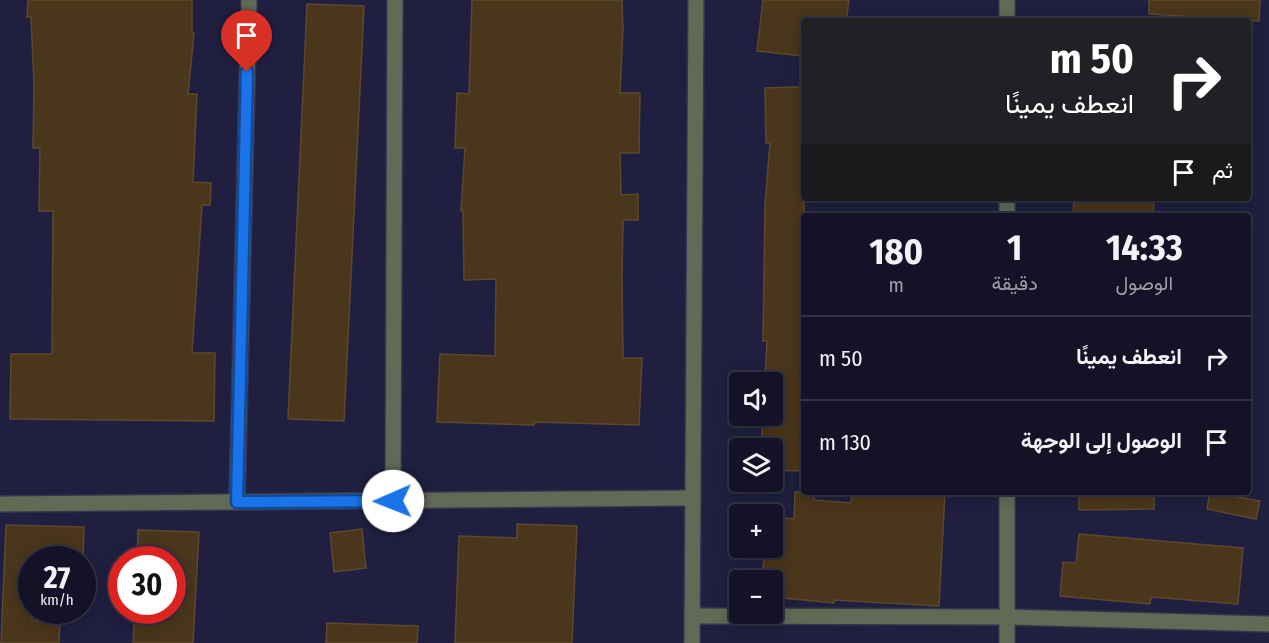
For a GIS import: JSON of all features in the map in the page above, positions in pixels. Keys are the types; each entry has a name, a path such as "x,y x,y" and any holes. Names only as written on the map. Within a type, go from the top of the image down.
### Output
{"street":[{"path":"237,502 249,0"},
{"path":"393,501 395,0"},
{"path":"692,643 696,0"},
{"path":"1007,0 1007,18"},
{"path":"1007,495 1007,643"},
{"path":"0,504 693,498"},
{"path":"692,616 1007,617 1269,624"}],"shaded area":[{"path":"0,0 1269,0 1269,643 0,643"}],"building":[{"path":"28,0 192,0 192,32 194,33 188,94 197,94 193,182 211,183 210,205 202,205 192,353 215,353 214,421 10,419 11,354 52,354 53,211 39,211 40,148 33,148 34,85 31,17 27,17"},
{"path":"472,0 622,0 620,93 640,93 639,153 620,153 621,195 638,194 638,220 623,220 622,279 623,358 642,358 639,425 437,422 440,354 495,356 496,279 464,280 463,211 461,211 465,148 455,148 457,93 469,94"},
{"path":"763,0 849,0 846,18 801,18 801,56 757,51"},
{"path":"1149,0 1260,0 1259,21 1251,20 1251,18 1149,14"},
{"path":"307,4 364,6 344,421 288,419"},
{"path":"801,87 801,201 804,201 804,213 801,213 801,471 783,470 783,438 762,438 762,426 783,426 783,372 765,372 767,341 763,341 765,205 770,143 766,143 765,88"},
{"path":"1074,201 1154,201 1153,213 1073,213"},
{"path":"795,492 801,492 801,495 814,495 814,500 851,503 852,495 945,495 939,606 834,600 834,603 783,598 783,570 763,570 764,558 783,558 783,518 794,519"},
{"path":"1079,495 1154,495 1154,509 1079,510"},
{"path":"1209,495 1227,495 1260,501 1256,519 1207,509"},
{"path":"517,524 577,526 572,643 455,643 459,536 517,538"},
{"path":"6,525 84,527 83,546 18,546 18,624 60,624 59,643 1,643"},
{"path":"362,529 366,568 334,572 330,533"},
{"path":"138,530 199,532 193,643 133,643 134,624 186,624 186,546 137,546"},
{"path":"1079,534 1243,548 1238,604 1151,597 1150,604 1060,596 1063,562 1076,563"},
{"path":"327,623 418,626 417,643 326,643"}],"route":[{"path":"247,72 237,502 393,501"}]}
